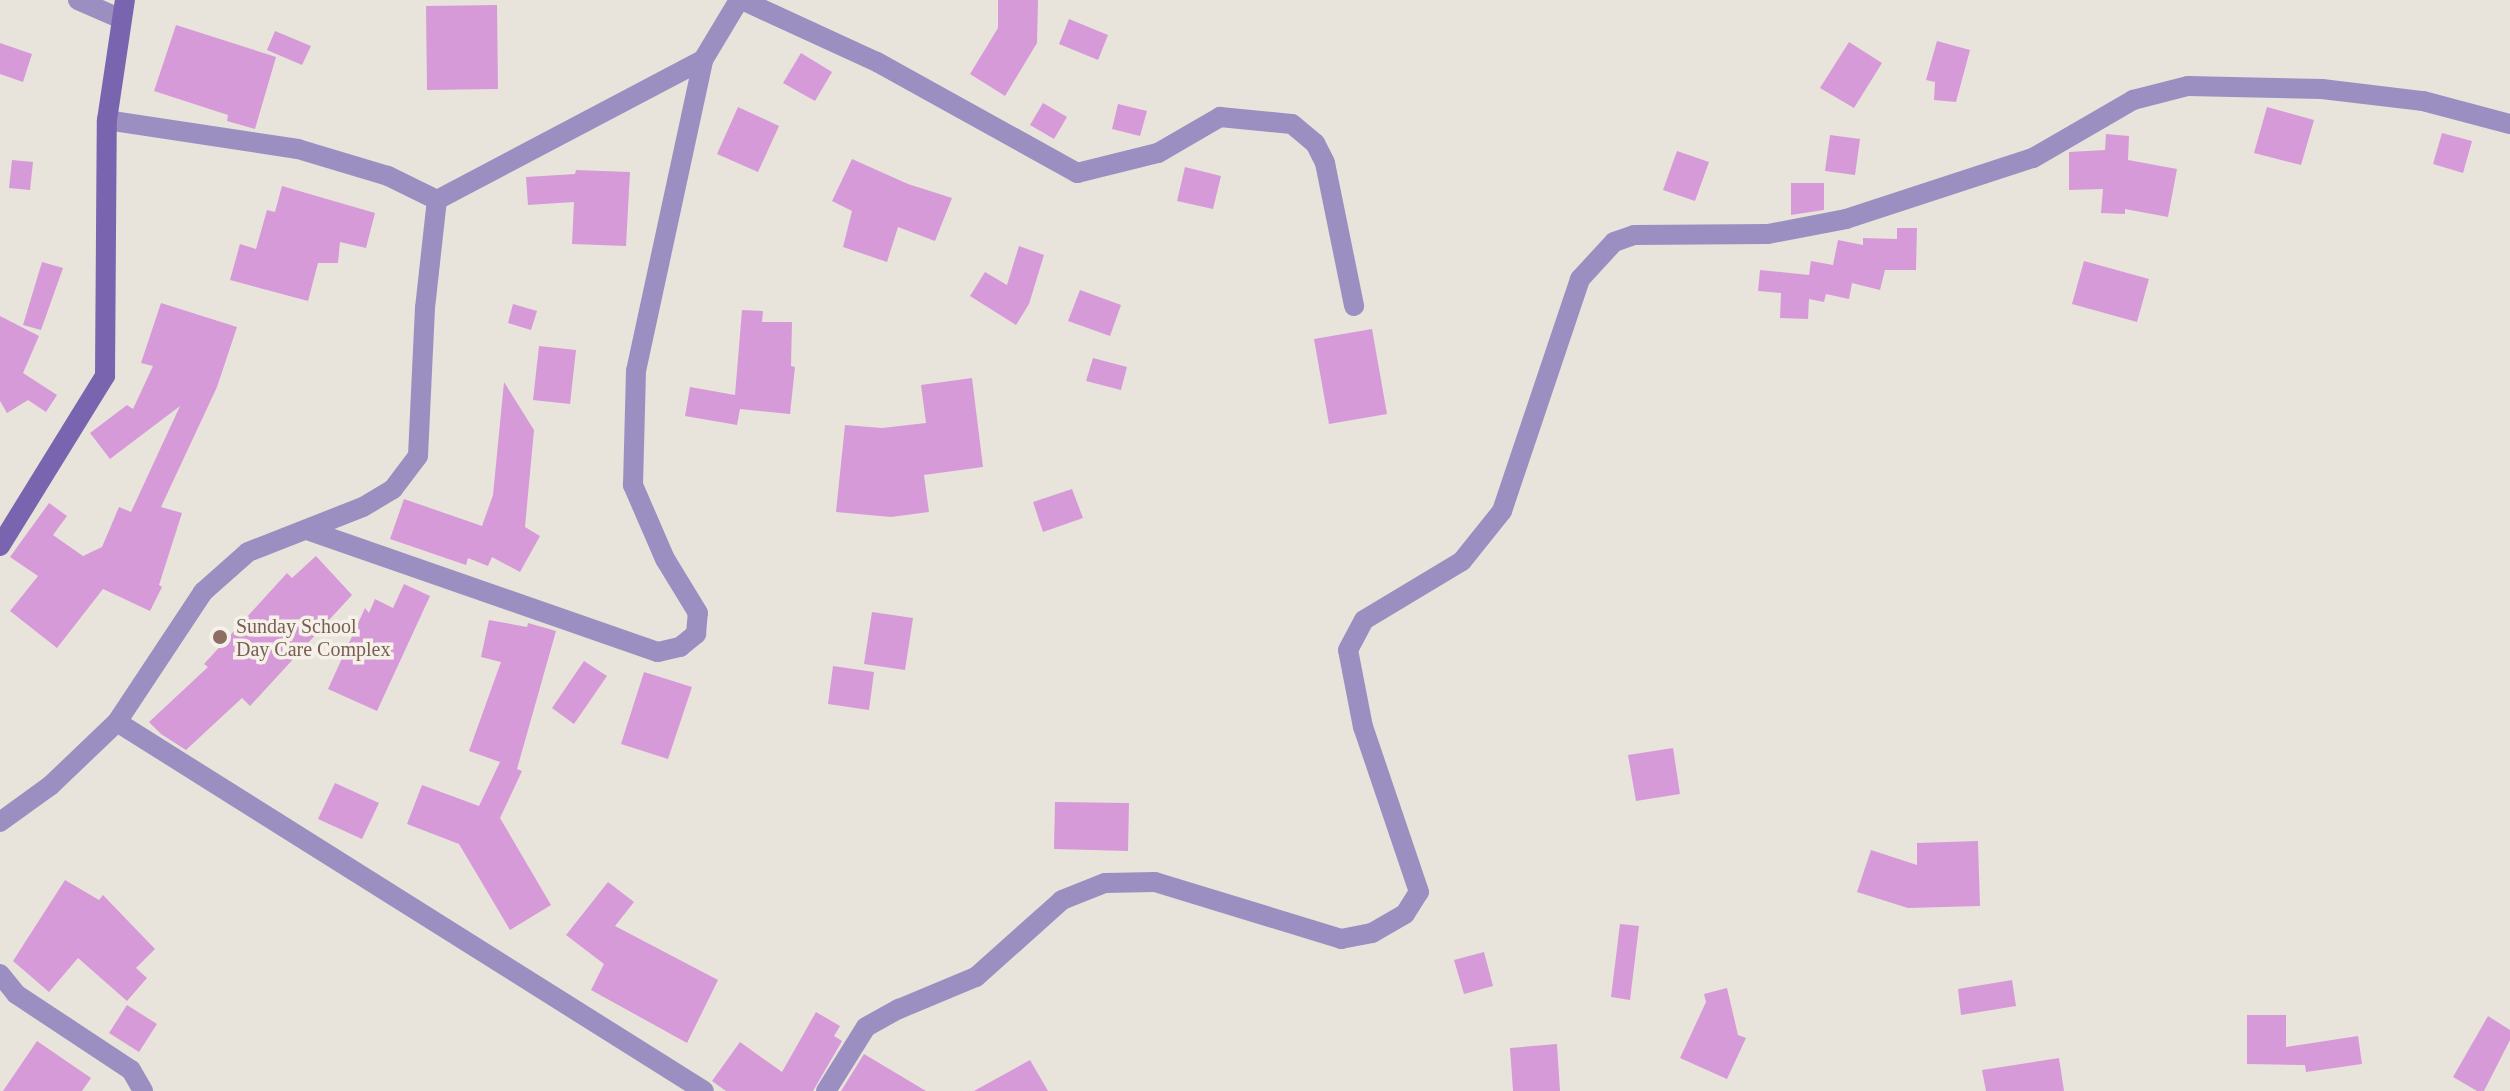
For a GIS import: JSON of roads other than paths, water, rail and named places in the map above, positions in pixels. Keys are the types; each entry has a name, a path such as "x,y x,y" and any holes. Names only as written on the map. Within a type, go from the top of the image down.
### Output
{"main road":[{"path":"0,546 105,376 107,120 123,10"}],"street":[{"path":"78,0 123,10"},
{"path":"310,531 658,652 680,647 696,634 698,613 665,559 633,485 636,371 703,60 740,0 877,62 1077,173 1158,153 1220,117 1292,124 1315,143 1325,163 1354,306"},
{"path":"437,200 703,60"},
{"path":"826,1091 866,1027 899,1009 976,977 1062,900 1105,883 1155,882 1341,939 1372,933 1405,914 1419,892 1363,727 1348,650 1364,620 1462,561 1502,511 1580,279 1614,242 1634,235 1768,234 1846,219 2033,158 2133,100 2188,86 2322,89 2394,97 2423,101 2510,124"},
{"path":"107,120 298,149 388,176 437,200"},
{"path":"0,822 50,786 117,722 203,592 248,552 310,531 393,489 418,456 425,308 437,200"},
{"path":"117,722 697,1089"},
{"path":"0,974 16,994 131,1070 143,1091"}],"place":[{"name":"Sunday School Day Care Complex","path":"220,637"}]}
